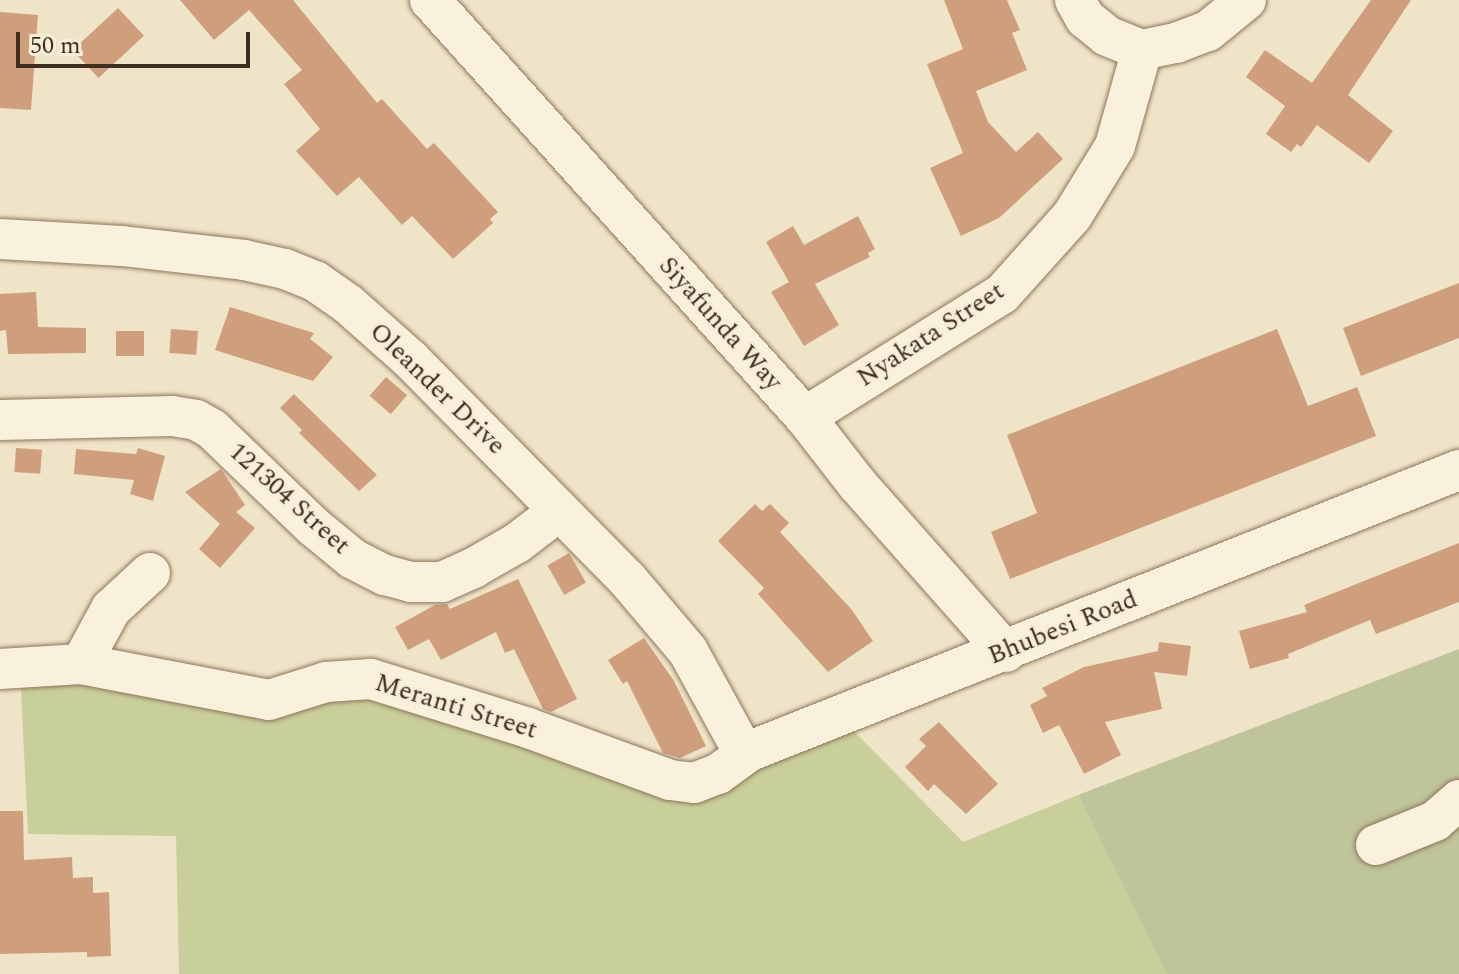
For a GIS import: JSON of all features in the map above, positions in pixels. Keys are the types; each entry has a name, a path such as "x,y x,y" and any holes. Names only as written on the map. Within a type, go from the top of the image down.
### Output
{"street":[{"name":"Siyafunda Way","path":"430,0 805,417 858,485 1006,652"},
{"path":"1075,0 1085,18 1107,36 1142,50 1176,43 1208,31 1246,0"},
{"name":"Nyakata Street","path":"805,417 1002,294 1050,244 1072,216 1115,146 1142,50"},
{"name":"Oleander Drive","path":"0,239 122,246 244,260 285,269 315,281 348,304 410,359 627,579 688,651 739,744 750,751"},
{"name":"121304 Street","path":"0,420 172,416 196,420 212,429 314,527 353,559 385,575 411,582 442,582 475,567 517,543 559,511"},
{"name":"Bhubesi Road","path":"670,780 694,783 718,774 750,751 1459,470"},
{"path":"81,664 111,609 150,573"},
{"name":"Meranti Street","path":"0,669 81,664 269,700 326,682 371,679 528,728 670,780"},
{"path":"1376,845 1435,821 1459,800"}],"green space":[{"path":"1459,649 1459,974 1167,974 1078,795"},
{"path":"20,669 223,694 325,683 669,782 840,717 963,842 1078,795 1167,974 179,974 176,836 28,834"}],"building":[{"path":"180,0 293,0 377,103 382,99 427,149 434,143 498,212 490,219 493,223 453,259 412,216 402,225 359,177 337,196 296,151 320,129 284,84 302,70 249,10 214,40"},
{"path":"944,0 1007,0 1020,30 1012,33 1027,70 976,91 988,122 1016,152 1038,132 1063,159 999,218 961,236 930,168 963,153 927,64 963,49"},
{"path":"1371,0 1411,0 1348,95 1393,131 1369,163 1317,125 1301,147 1297,144 1291,152 1266,134 1285,106 1246,77 1265,50 1312,83"},
{"path":"118,8 144,36 99,78 73,50"},
{"path":"0,12 38,15 31,110 0,108"},
{"path":"858,216 875,249 868,253 870,257 815,284 839,325 804,346 771,292 789,282 766,242 793,226 804,245"},
{"path":"1459,283 1459,338 1361,376 1343,328"},
{"path":"36,292 38,327 86,328 86,353 8,354 6,330 0,331 0,294"},
{"path":"230,307 314,333 310,339 333,357 313,381 215,350"},
{"path":"171,329 198,331 196,355 169,353"},
{"path":"1277,329 1308,406 1357,387 1376,436 1010,579 991,532 1037,513 1007,435"},
{"path":"116,331 144,331 144,356 116,356"},
{"path":"386,377 407,395 391,414 370,396"},
{"path":"294,394 377,475 359,491 299,433 302,430 280,408"},
{"path":"16,448 42,450 40,474 14,472"},
{"path":"138,448 165,456 153,501 130,494 134,480 74,474 76,449 136,454"},
{"path":"221,469 245,505 236,512 255,528 220,568 199,549 220,524 185,492"},
{"path":"755,504 762,511 770,504 789,523 780,532 852,610 873,641 828,672 758,594 764,588 718,541"},
{"path":"1459,543 1459,602 1376,634 1370,620 1288,654 1289,658 1250,669 1239,631 1307,612 1304,605"},
{"path":"569,553 586,582 564,595 547,566"},
{"path":"518,579 577,699 551,712 543,709 514,649 505,653 496,632 441,660 429,639 408,650 395,627 435,605 447,604 450,609"},
{"path":"644,638 674,681 706,746 680,758 663,753 627,681 623,684 608,660"},
{"path":"1159,642 1191,646 1187,676 1154,672 1162,709 1105,722 1121,755 1084,774 1059,725 1043,733 1030,705 1047,696 1042,688 1084,667 1158,651"},
{"path":"939,722 998,784 966,814 934,784 928,791 905,767 926,746 919,739"},
{"path":"0,811 23,811 24,860 72,857 73,878 93,877 93,893 109,892 111,956 87,957 87,952 0,954"}]}
